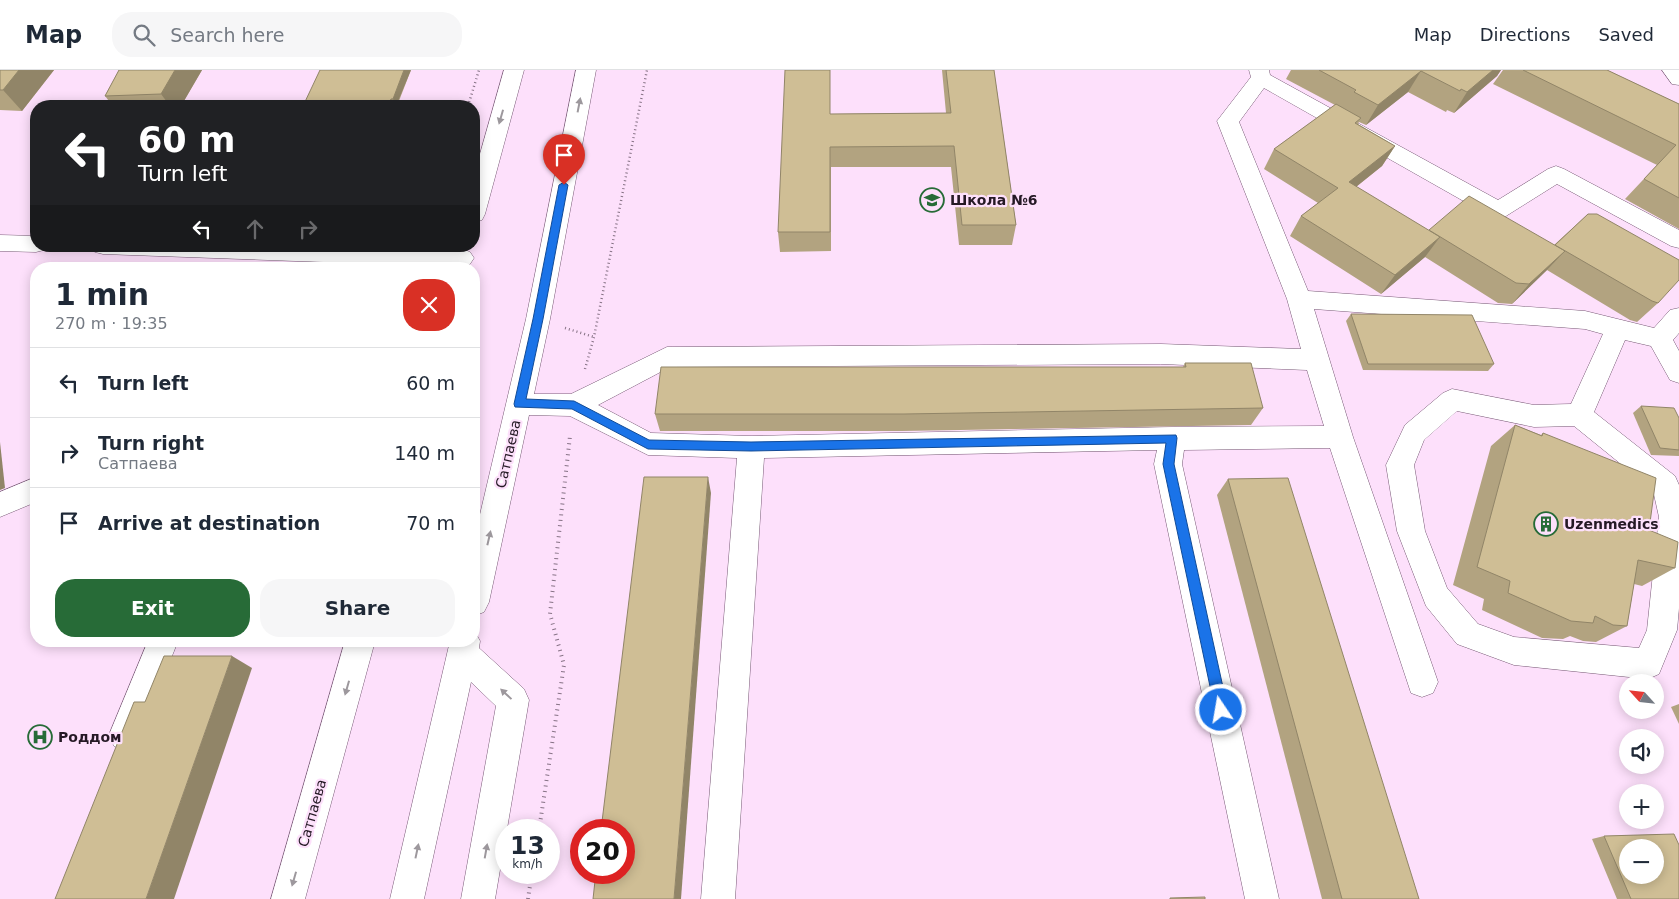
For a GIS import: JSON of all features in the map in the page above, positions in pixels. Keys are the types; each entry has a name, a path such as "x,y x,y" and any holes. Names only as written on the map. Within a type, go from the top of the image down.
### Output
{"street":[{"path":"480,192 514,70"},
{"name":"Сатпаева","path":"480,576 538,319 586,70"},
{"path":"1672,70 1679,79"},
{"path":"1422,682 1340,438 1299,299 1228,121 1260,74 1498,210 1556,174 1679,240"},
{"path":"0,243 30,244"},
{"path":"208,252 382,262 462,258"},
{"path":"1299,299 1585,320 1659,338 1679,373"},
{"path":"1659,338 1679,317"},
{"path":"1579,415 1618,328"},
{"path":"574,405 667,357 1162,354 1317,360"},
{"path":"1452,400 1534,416 1579,415 1665,484 1673,516 1662,630 1648,664 1514,651 1468,634 1436,596 1411,531 1400,465 1414,433 1452,400"},
{"path":"519,404 574,405 648,444 751,447 1172,438 1340,438"},
{"path":"1172,438 1168,464 1262,899"},
{"path":"718,899 751,447"},
{"path":"0,504 30,492"},
{"path":"115,761 161,647"},
{"name":"Сатпаева","path":"288,899 358,647"},
{"path":"407,899 463,647"},
{"path":"463,647 513,700 478,899"}],"path":[{"path":"470,100 479,70"},
{"path":"541,819 564,665 550,614 574,405 594,337 647,70"},
{"path":"528,899 530,884"}],"building":[{"path":"0,70 19,70 3,90 0,90"},
{"path":"119,70 175,70 161,94 105,96"},
{"path":"320,70 404,70 393,99 391,100 306,100"},
{"path":"785,70 830,70 830,114 951,113 946,70 994,70 1016,225 962,225 954,146 830,147 830,232 778,232"},
{"path":"1319,70 1493,70 1467,92 1461,89 1460,91 1421,71 1378,105 1354,92 1356,90"},
{"path":"1523,70 1607,70 1679,104 1679,198 1644,179 1676,145"},
{"path":"1336,104 1361,118 1355,123 1395,146 1349,182 1440,237 1395,275 1301,216 1338,188 1274,149"},
{"path":"1469,196 1565,251 1529,284 1516,283 1429,230"},
{"path":"1588,214 1597,214 1679,260 1679,280 1658,303 1555,245"},
{"path":"1351,314 1472,315 1494,364 1368,364"},
{"path":"1185,363 1251,363 1263,408 904,414 655,414 661,367 1186,367"},
{"path":"1641,406 1674,408 1679,418 1679,450 1660,448"},
{"name":"Uzenmedics","path":"1515,425 1542,436 1543,433 1656,478 1649,530 1678,542 1675,568 1638,560 1627,626 1613,625 1595,616 1593,623 1571,621 1508,593 1510,581 1477,567"},
{"path":"644,477 708,477 674,899 593,899 595,884 635,884 635,819 602,819"},
{"path":"1288,478 1419,899 1342,899 1228,479"},
{"path":"164,656 232,656 146,899 55,899 134,702 145,702"},
{"path":"1674,834 1679,845 1679,899 1631,899 1625,884 1664,884 1664,839 1619,839 1619,871 1604,836"},
{"path":"1205,897 1205,899 1170,899 1170,898"}],"place":[{"name":"Школа №6","path":"932,200"},
{"name":"Uzenmedics","path":"1546,524"},
{"name":"Роддом","path":"40,737"}],"route":[{"path":"564,185 538,319 519,404 574,405 648,444 751,447 1172,438 1168,464 1221,710"}]}
